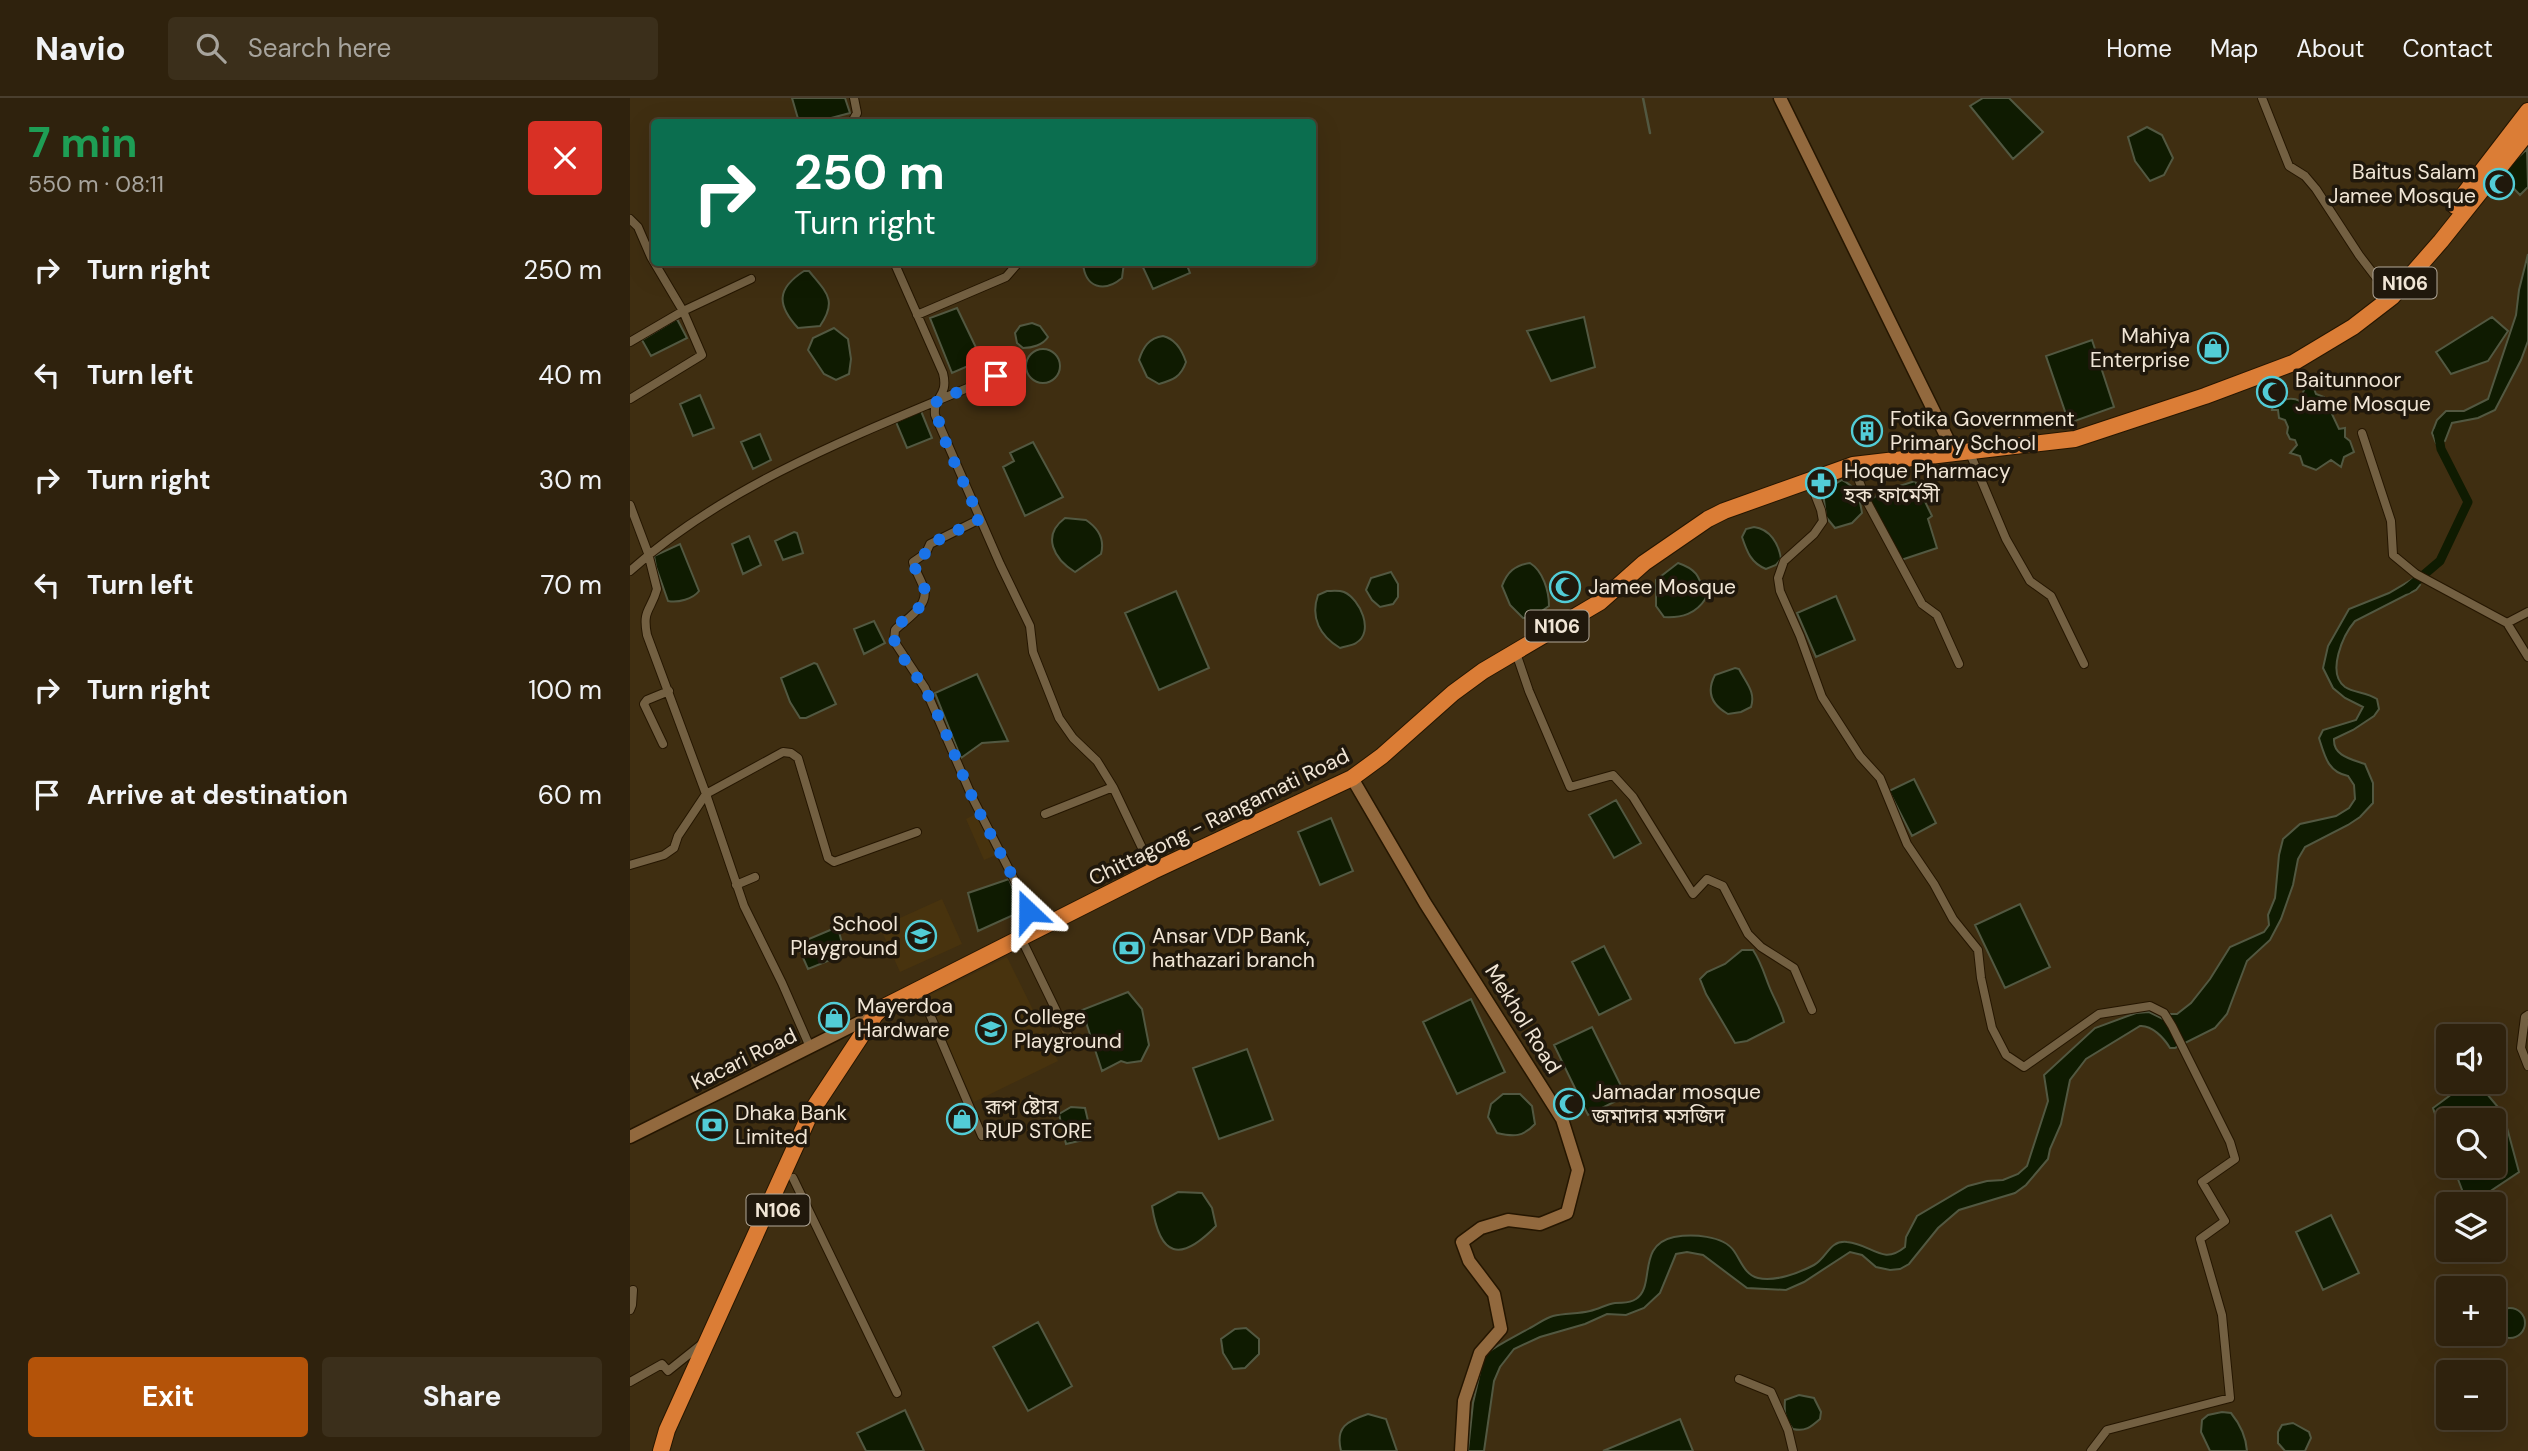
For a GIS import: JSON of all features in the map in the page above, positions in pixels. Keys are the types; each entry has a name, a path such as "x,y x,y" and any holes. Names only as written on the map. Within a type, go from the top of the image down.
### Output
{"highway":[{"path":"2480,183 2528,111"},
{"name":"Chittagong - Rangamati Road","path":"709,1339 811,1112 873,1031 879,1017 919,989 1153,871 1352,778 1382,756 1452,692 1515,650 1600,602 1644,563 1708,519 1741,503 1853,465 2075,439 2240,384 2293,363 2324,346 2418,268 2480,183 2528,132"},
{"name":"Chittagong - Rangamati Road","path":"668,1451 725,1320 738,1298 846,1065"},
{"name":"N106","path":"661,1451 667,1430 709,1339"}],"street":[{"path":"854,98 857,113 854,119"},
{"path":"1780,98 2006,539 2031,580 2051,596 2084,664"},
{"path":"2262,98 2289,166 2311,182 2359,256 2388,293"},
{"path":"630,219 639,227 651,257"},
{"path":"630,399 702,355 682,311 656,266"},
{"path":"896,266 945,381 945,390 937,401 935,415 1030,626 1033,652 1059,718 1073,738 1097,761 1113,787 1153,871"},
{"path":"917,315 1006,277 1016,266"},
{"path":"630,342 682,311 751,279"},
{"path":"630,571 648,554 700,517 787,469 996,376"},
{"path":"2362,433 2391,521 2393,555 2416,574 2507,623 2528,657"},
{"path":"1853,465 1879,525 1922,604 1937,615 1959,664"},
{"path":"1809,479 1823,521 1814,534 1784,561 1778,578 1780,591 1822,697 1860,757 1880,778 1907,844 1934,884 1953,919 1978,950 1992,1028 2006,1055 2024,1067 2099,1014 2150,1006 2164,1013 2172,1026 2230,1142 2235,1159 2202,1182 2225,1221 2200,1240 2222,1315 2230,1398 2106,1430 2091,1451"},
{"path":"630,505 648,554 657,589 646,611 644,621 647,635 744,906 810,1047"},
{"path":"980,519 930,544 926,553 913,562 925,597 918,608 895,629 894,641 925,688 973,799 1020,891 1028,934 1068,1035"},
{"path":"2507,623 2528,612"},
{"path":"1515,650 1529,691 1570,787 1613,775 1633,797 1693,894 1707,879 1723,886 1748,934 1762,947 1794,968 1812,1010"},
{"path":"663,744 644,704 647,700 669,691"},
{"path":"630,865 664,855 674,848 678,836 706,794 783,752 791,753 797,758 828,858 834,862 917,832"},
{"name":"Mekhol Road","path":"1352,778 1425,903 1562,1119 1578,1170 1567,1213 1540,1224 1508,1220 1480,1228 1462,1242 1469,1261 1494,1294 1501,1329 1480,1353 1464,1401 1461,1451"},
{"path":"1045,814 1113,787"},
{"path":"736,885 755,877"},
{"path":"919,989 982,1136"},
{"path":"2528,1014 2525,1017 2521,1048 2528,1066"},
{"name":"Kacari Road","path":"630,1137 810,1047 879,1017"},
{"path":"793,1178 897,1393"},
{"path":"630,1310 632,1290"},
{"path":"630,1382 662,1364 668,1371 709,1339"},
{"path":"1739,1379 1771,1392 1788,1430 1793,1451"}],"shaded area":[{"path":"792,98 845,98 850,113 827,119 798,119"},
{"path":"1983,98 2009,98 2043,132 2013,159 1970,106"},
{"path":"2147,127 2162,135 2173,158 2164,175 2150,181 2135,161 2128,137"},
{"path":"2527,149 2528,187 2520,195 2500,174"},
{"path":"2528,254 2528,341 2521,360 2495,410 2478,418 2452,423 2445,441 2436,443 2432,433 2437,420 2446,411 2464,411 2488,399 2516,315"},
{"path":"1084,266 1124,266 1122,278 1109,286 1096,286 1091,283"},
{"path":"1142,266 1187,266 1190,273 1153,289"},
{"path":"804,271 809,271 825,291 829,303 820,326 798,328 786,312 783,298 788,284"},
{"path":"957,308 982,360 952,373 930,318"},
{"path":"1584,317 1595,367 1551,381 1527,331"},
{"path":"2492,317 2508,331 2488,361 2451,374 2436,352"},
{"path":"677,319 687,338 651,356 642,340"},
{"path":"1032,323 1040,326 1048,337 1037,345 1023,348 1017,343 1015,333 1020,326"},
{"path":"834,328 848,339 851,359 849,374 836,380 824,374 808,350 813,338"},
{"path":"1163,336 1178,346 1186,362 1176,377 1159,384 1147,377 1139,360 1147,344"},
{"path":"2092,340 2114,407 2069,423 2046,356"},
{"path":"1043,349 1055,354 1060,366 1055,378 1043,383 1031,378 1026,366 1031,354"},
{"path":"2307,381 2312,383 2316,394 2324,397 2339,429 2345,428 2345,437 2350,441 2354,452 2344,457 2341,467 2331,460 2316,470 2303,465 2300,456 2290,453 2297,445 2287,433 2285,420 2279,418 2278,410 2272,410 2273,405 2283,400 2300,401"},
{"path":"700,395 714,428 693,436 680,404"},
{"path":"921,411 932,438 907,448 896,422"},
{"path":"760,434 771,460 753,469 741,442"},
{"path":"1033,442 1063,497 1025,516 1003,467 1014,461 1010,453"},
{"path":"1842,480 1856,493 1862,513 1852,523 1835,528 1826,517 1823,491"},
{"path":"1915,481 1932,516 1928,519 1937,548 1901,560 1870,500 1884,491"},
{"path":"1065,518 1086,520 1097,530 1101,539 1101,554 1075,572 1061,561 1053,547 1053,532"},
{"path":"1754,527 1765,531 1776,543 1781,559 1776,565 1766,569 1750,556 1742,537 1746,529"},
{"path":"797,533 803,553 783,560 775,541"},
{"path":"749,536 761,565 743,574 732,544"},
{"path":"680,544 699,591 685,600 668,601 654,556"},
{"path":"1530,563 1544,582 1549,606 1533,617 1523,618 1510,605 1502,586 1512,570"},
{"path":"1678,563 1697,576 1706,598 1698,608 1688,614 1664,617 1656,606 1656,580"},
{"path":"1391,572 1398,584 1398,597 1393,604 1380,607 1366,590 1371,578"},
{"path":"2413,579 2420,585 2416,590 2355,621 2338,654 2339,681 2345,687 2377,699 2379,709 2374,716 2334,739 2334,745 2340,753 2365,764 2373,783 2373,803 2348,825 2305,847 2298,859 2293,885 2281,919 2270,940 2247,961 2227,1014 2215,1028 2170,1048 2153,1030 2140,1026 2086,1059 2070,1080 2061,1124 2048,1159 2026,1185 2015,1193 1959,1210 1938,1228 1909,1264 1900,1269 1876,1267 1862,1255 1850,1252 1804,1282 1786,1290 1747,1288 1703,1255 1687,1252 1676,1254 1660,1293 1644,1308 1626,1315 1607,1314 1514,1349 1500,1367 1494,1381 1484,1451 1468,1451 1473,1403 1484,1355 1550,1317 1585,1312 1636,1299 1645,1285 1655,1248 1662,1241 1681,1236 1715,1239 1729,1246 1747,1271 1754,1276 1765,1279 1779,1278 1814,1265 1841,1242 1856,1244 1883,1254 1897,1252 1905,1247 1906,1237 1917,1216 1968,1186 2003,1180 2018,1174 2027,1166 2048,1101 2044,1075 2095,1028 2136,1013 2149,1012 2163,1019 2168,1014 2177,1014 2191,1003 2230,947 2264,932 2269,925 2268,915 2275,898 2283,839 2300,824 2336,816 2349,808 2355,799 2354,785 2348,776 2332,767 2319,738 2323,730 2356,720 2363,707 2333,688 2323,668 2328,646 2349,609 2389,593"},
{"path":"1176,591 1209,668 1159,690 1125,613"},
{"path":"1327,591 1344,592 1360,608 1365,624 1364,631 1362,638 1354,644 1340,648 1322,632 1315,611 1318,595"},
{"path":"1836,596 1855,640 1816,657 1797,613"},
{"path":"874,621 885,643 864,654 854,629"},
{"path":"817,664 836,704 806,718 800,718 790,702 781,678"},
{"path":"1739,669 1750,688 1752,702 1751,707 1741,712 1728,714 1714,702 1711,687 1715,675"},
{"path":"977,674 1008,741 982,743 961,758 935,693"},
{"path":"1914,779 1936,823 1912,836 1889,791"},
{"path":"1616,800 1641,843 1614,858 1589,815"},
{"path":"978,813 996,855 984,860 966,819"},
{"path":"1331,818 1353,871 1320,885 1298,832"},
{"path":"1009,879 1022,911 978,931 968,893"},
{"name":"School Playground","path":"942,899 962,944 900,972 880,927"},
{"path":"2020,904 2050,967 2005,988 1975,925"},
{"path":"835,928 839,932 845,954 808,969 797,944"},
{"path":"1604,946 1631,999 1599,1015 1572,962"},
{"path":"1742,950 1753,950 1756,954 1784,1022 1747,1041 1735,1043 1700,979"},
{"name":"College Playground","path":"1007,957 1058,1061 974,1102 924,998"},
{"path":"1128,992 1142,1009 1149,1045 1141,1061 1121,1061 1102,1071 1082,1010"},
{"path":"1471,999 1505,1072 1457,1094 1423,1022"},
{"path":"1592,1027 1626,1096 1588,1115 1554,1045"},
{"path":"1247,1049 1273,1120 1219,1139 1193,1068"},
{"path":"1503,1094 1520,1094 1532,1106 1535,1124 1522,1134 1497,1133 1488,1117 1491,1104"},
{"path":"2452,1094 2487,1094 2499,1108 2436,1108 2436,1117 2433,1108"},
{"path":"1071,1107 1085,1108 1092,1138 1066,1144 1059,1114"},
{"path":"2506,1124 2519,1172 2489,1192 2463,1192 2458,1178 2506,1178"},
{"path":"1178,1192 1202,1193 1212,1208 1216,1226 1192,1246 1174,1249 1160,1236 1152,1206"},
{"path":"2331,1215 2359,1273 2323,1290 2296,1232"},
{"path":"2506,1309 2516,1309 2524,1317 2521,1334 2506,1337"},
{"path":"1038,1322 1072,1386 1028,1411 993,1347"},
{"path":"1246,1328 1259,1339 1259,1354 1245,1368 1233,1369 1223,1353 1221,1339 1235,1329"},
{"path":"1799,1395 1814,1398 1821,1412 1820,1419 1801,1430 1793,1429 1785,1409 1785,1400"},
{"path":"905,1410 924,1451 866,1451 857,1433"},
{"path":"2231,1413 2237,1421 2244,1435 2247,1451 2210,1451 2201,1432 2202,1420 2208,1415"},
{"path":"1368,1414 1386,1419 1397,1451 1341,1451 1340,1436 1344,1426"},
{"path":"1680,1419 1693,1451 1603,1451"},
{"path":"2293,1423 2309,1432 2311,1438 2305,1451 2285,1451 2278,1443 2278,1432 2282,1425"}],"waterway":[{"path":"1643,98 1650,133"},
{"path":"2407,589 2440,561 2468,502 2441,449 2438,432"}],"place":[{"name":"Baitus Salam Jamee Mosque","path":"2499,184"},
{"name":"Mahiya Enterprise","path":"2213,348"},
{"name":"Baitunnoor Jame Mosque","path":"2272,392"},
{"name":"Fotika Government Primary School","path":"1867,431"},
{"name":"Hoque Pharmacy হক ফার্মেসী","path":"1821,483"},
{"name":"Jamee Mosque","path":"1565,587"},
{"name":"School Playground","path":"921,936"},
{"name":"Ansar VDP Bank, hathazari branch","path":"1129,948"},
{"name":"Mayerdoa Hardware","path":"834,1018"},
{"name":"College Playground","path":"991,1029"},
{"name":"Jamadar mosque জমাদার মসজিদ","path":"1569,1104"},
{"name":"রূপ ষ্টোর RUP STORE","path":"962,1119"},
{"name":"Dhaka Bank Limited","path":"712,1125"}],"route":[{"path":"996,376 937,401 934,407 947,446 980,519 930,544 926,553 913,562 925,597 918,608 895,629 893,635 897,646 925,688 973,799 1028,911"}]}
